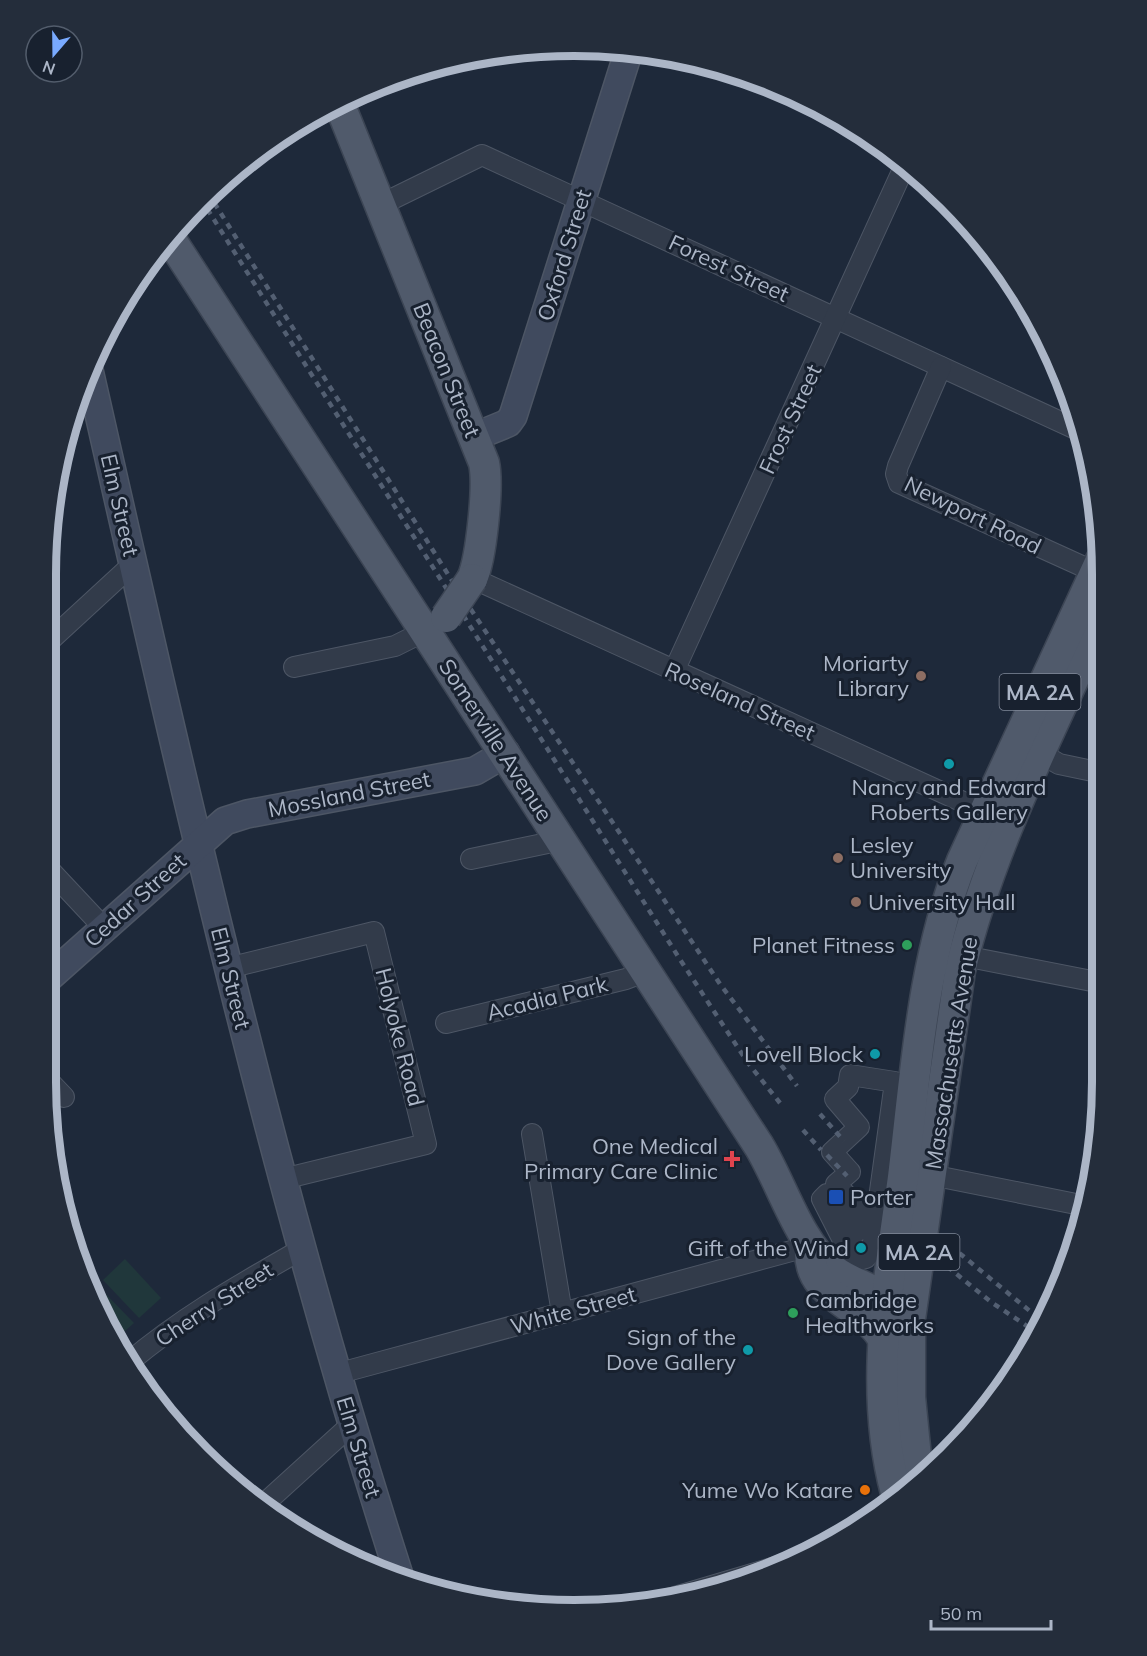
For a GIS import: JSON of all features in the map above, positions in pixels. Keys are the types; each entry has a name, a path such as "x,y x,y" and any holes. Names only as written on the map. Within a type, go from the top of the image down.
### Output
{"main road":[{"name":"Oxford Street","path":"474,437 508,423 513,416 626,59"},
{"name":"Beacon Street","path":"342,110 474,437 486,475 478,561 472,579 436,624"},
{"name":"Somerville Avenue","path":"174,244 436,624 506,753 763,1152 810,1246 838,1274 886,1297"},
{"name":"Elm Street","path":"92,383 197,843 228,968 336,1374 395,1569"},
{"name":"Massachusetts Avenue","path":"924,1463 886,1297 917,1172 997,817 1092,581"},
{"name":"Massachusetts Avenue","path":"895,1488 884,1421 917,1172 921,1021 933,954 952,885 1040,753 1090,672"},
{"name":"Mossland Street","path":"197,843 219,824 240,816 475,771 506,753"},
{"name":"Cedar Street","path":"56,971 197,843"},
{"name":"Somerville Avenue","path":"810,1246 811,1266 819,1284 866,1318 896,1335"}],"street":[{"name":"Forest Street","path":"380,205 482,155 1070,425"},
{"name":"Frost Street","path":"674,671 901,173"},
{"name":"Newport Road","path":"941,367 898,466 896,474 899,483 1091,563"},
{"path":"56,635 133,564"},
{"name":"Roseland Street","path":"472,579 997,817"},
{"path":"294,667 395,645 436,624"},
{"path":"1040,753 1059,764 1092,771"},
{"path":"471,859 562,840"},
{"path":"56,877 105,929"},
{"name":"Holyoke Road","path":"228,968 374,932 426,1144 283,1179"},
{"path":"964,956 1092,981"},
{"name":"Acadia Park","path":"446,1023 626,979 647,971"},
{"path":"850,1075 895,1082 872,1247 866,1258 858,1260 851,1256 822,1198 826,1194 845,1214 840,1219 854,1233 860,1228 860,1210 836,1184 850,1172 832,1152 859,1126 836,1099 848,1087 850,1075"},
{"path":"56,1089 64,1097"},
{"path":"532,1134 562,1313"},
{"path":"917,1172 1077,1204"},
{"name":"White Street","path":"336,1374 810,1246"},
{"name":"Cherry Street","path":"135,1357 203,1305 302,1249"},
{"path":"268,1500 351,1425"}],"green space":[{"path":"125,1259 161,1298 139,1318 103,1280"},
{"path":"97,1285 134,1323 121,1334"}],"railway":[{"path":"213,201 456,587 720,984 797,1086"},
{"path":"206,208 681,961 748,1063 780,1103"},
{"path":"820,1114 844,1141"},
{"path":"803,1130 821,1150"},
{"path":"827,1155 847,1176"},
{"path":"941,1238 1036,1316"},
{"path":"938,1259 991,1302 1030,1328"}],"place":[{"name":"Moriarty Library","path":"921,676"},
{"name":"Nancy and Edward Roberts Gallery","path":"949,764"},
{"name":"Lesley University","path":"838,858"},
{"name":"University Hall","path":"856,902"},
{"name":"Planet Fitness","path":"907,945"},
{"name":"Lovell Block","path":"875,1054"},
{"name":"One Medical Primary Care Clinic","path":"732,1159"},
{"name":"Porter","path":"836,1197"},
{"name":"Gift of the Wind","path":"861,1248"},
{"name":"Cambridge Healthworks","path":"793,1313"},
{"name":"Sign of the Dove Gallery","path":"748,1350"},
{"name":"Yume Wo Katare","path":"865,1490"}]}
